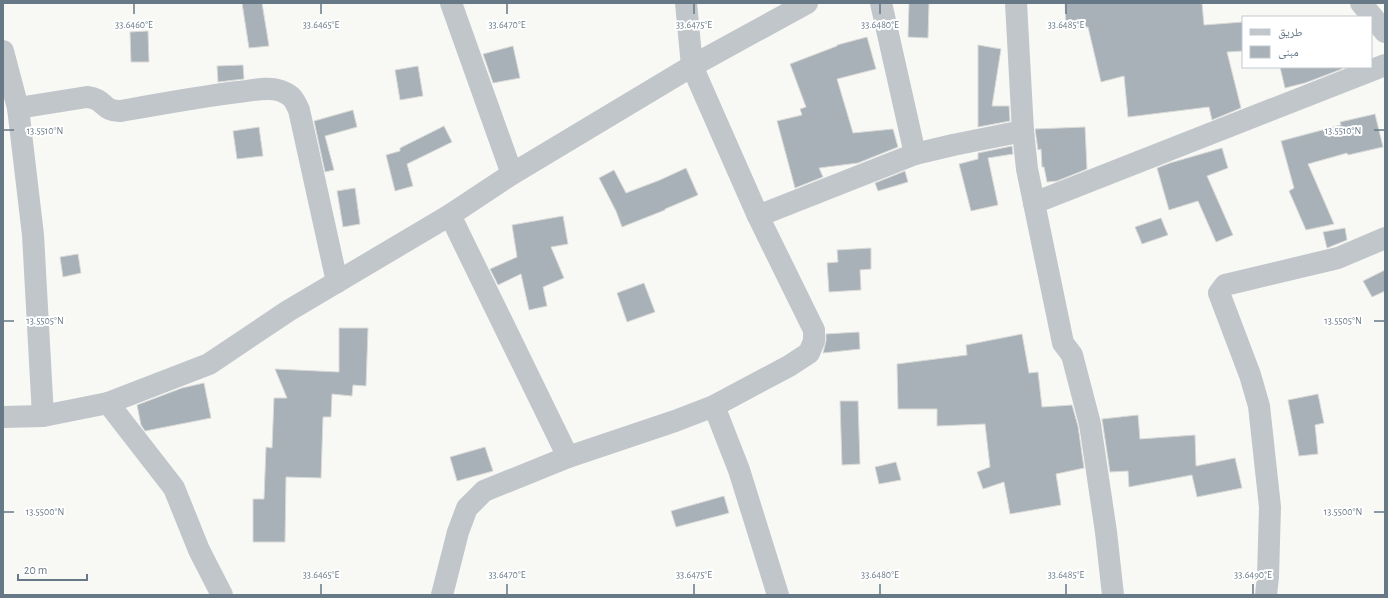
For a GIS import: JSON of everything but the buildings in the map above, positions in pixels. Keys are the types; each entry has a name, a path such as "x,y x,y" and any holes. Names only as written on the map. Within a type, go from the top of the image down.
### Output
{"street":[{"path":"451,3 512,174"},
{"path":"442,595 458,532 467,508 484,491 568,457 675,421 714,406 789,366 809,353 814,341 814,330 758,216 692,66 686,3"},
{"path":"3,416 44,416 108,403 209,364 288,311 450,215 512,174 692,66 806,3"},
{"path":"881,3 915,154"},
{"path":"1016,3 1023,131 1027,169 1063,343 1072,355 1090,424 1106,532 1113,595"},
{"path":"1361,3 1372,16"},
{"path":"1372,16 1385,32"},
{"path":"3,51 18,108 33,235 44,416"},
{"path":"1034,203 1385,65"},
{"path":"18,108 88,97 96,98 106,108 113,111 121,111 194,98 264,89 279,90 288,94 294,98 299,110 337,282"},
{"path":"758,216 915,154 1023,131"},
{"path":"450,215 568,457"},
{"path":"1266,595 1270,507 1259,406 1250,375 1219,294 1225,286 1338,258 1385,238"},
{"path":"108,403 174,488 199,550 222,595"},
{"path":"714,406 739,470 778,595"}]}
